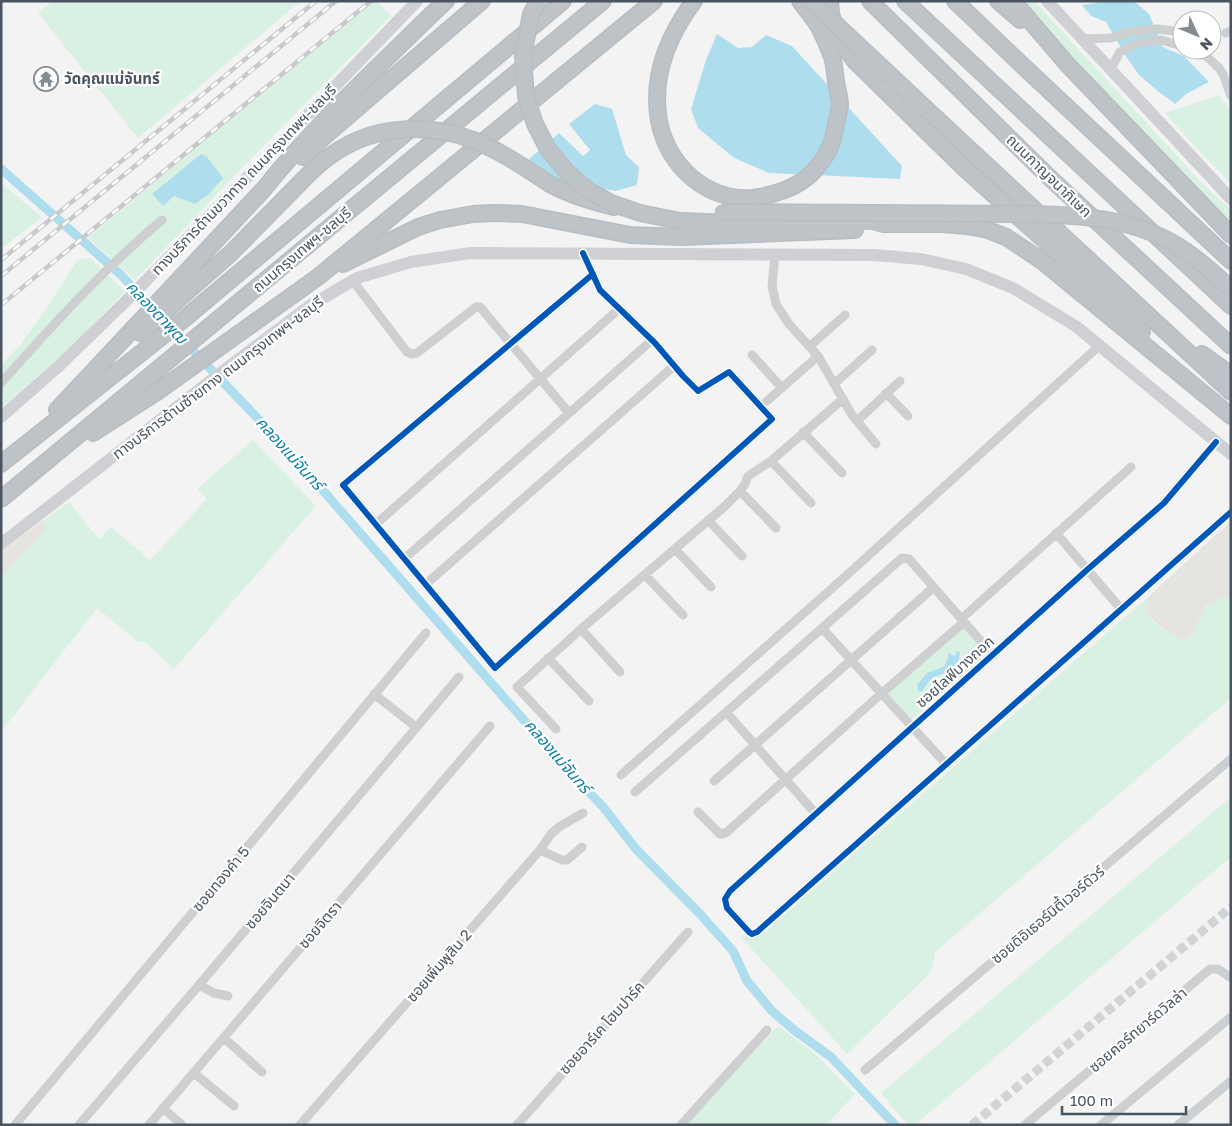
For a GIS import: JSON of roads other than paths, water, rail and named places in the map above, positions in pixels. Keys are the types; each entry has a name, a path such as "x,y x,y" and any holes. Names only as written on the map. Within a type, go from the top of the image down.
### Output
{"highway":[{"path":"25,444 97,367 168,300 285,162 318,127 446,1"},
{"path":"263,190 289,170 326,135 482,1"},
{"path":"538,1 532,14 523,56 526,96 535,124 548,149 567,172 589,191 611,204 640,213 680,221 729,223 847,220 873,221 884,224 943,224 988,230 1006,238 1042,261 1231,416"},
{"name":"ถนนกรุงเทพฯ-ชลบุรี","path":"1,464 160,339 563,1"},
{"name":"ถนนกรุงเทพฯ-ชลบุรี","path":"1,499 604,1"},
{"path":"38,469 157,392 318,277 654,1"},
{"path":"694,1 670,39 663,57 657,93 661,130 667,147 675,160 697,182 712,191 729,196 752,198 770,195 791,188 807,177 820,165 833,141 840,105 832,60 819,28 800,1"},
{"path":"811,1 1231,392"},
{"path":"830,1 831,14 838,36 854,60 963,167 1151,340 1181,376"},
{"name":"ถนนกาญจนาภิเษก","path":"870,1 1048,176 1231,346"},
{"name":"ถนนกาญจนาภิเษก","path":"905,1 1231,306"},
{"path":"955,1 1231,261"},
{"path":"998,1 1067,64"},
{"path":"1013,1 1067,64 1231,235"},
{"path":"168,300 230,254 330,155 369,135 417,129 434,130 467,138 494,149 564,191 607,206 633,210 776,213 1030,214 1066,215 1125,223 1167,240 1187,251 1231,289"},
{"path":"318,277 418,227 440,220 473,214 522,214 630,234 681,237 867,230 884,224"},
{"path":"1158,324 1231,375"}],"main road":[{"name":"ทางบริการด้านขวาทาง ถนนกรุงเทพฯ-ชลบุรี","path":"1,417 59,366 125,302 417,1"},
{"path":"1052,3 1110,70 1231,199"},
{"name":"ทางบริการด้านซ้ายทาง ถนนกรุงเทพฯ-ชลบุรี","path":"1,544 308,307 357,278 410,262 470,253 874,255 921,259 966,269 1013,288 1077,327 1231,454"}],"street":[{"path":"1082,38 1111,38 1130,32 1157,28 1172,30"},
{"path":"1110,70 1120,52 1141,42 1166,40 1172,42"},
{"path":"1212,60 1223,74 1231,96"},
{"path":"1,383 100,277 162,220"},
{"path":"583,253 593,274 600,290 652,340 698,391 729,372 772,419 495,668 343,485 593,274"},
{"path":"774,254 772,286 776,304 789,324 818,356 857,421 876,444"},
{"path":"353,281 407,352 412,354 417,353 476,307 480,307 569,413"},
{"path":"376,524 619,308"},
{"path":"810,346 845,314"},
{"path":"404,558 652,340"},
{"path":"621,774 861,562 1099,346"},
{"path":"834,384 872,350"},
{"path":"752,355 782,388"},
{"path":"767,401 818,356"},
{"path":"426,584 674,366"},
{"path":"857,421 900,381"},
{"path":"886,394 908,416"},
{"path":"556,729 517,687 581,629 724,507 740,491 748,476 771,461 843,399"},
{"path":"804,432 842,473"},
{"name":"ซอยไลฟ์บางกอก","path":"946,764 757,932 752,934 748,932 726,908 725,899 730,891 1164,503 1216,442"},
{"path":"771,461 811,503"},
{"path":"698,812 720,834 727,832 1131,467"},
{"path":"740,491 776,528"},
{"path":"822,628 946,764 1231,512"},
{"path":"708,520 742,556"},
{"path":"1056,533 1121,609"},
{"path":"675,549 712,587"},
{"path":"635,792 902,558 909,559 993,655"},
{"path":"645,575 683,615"},
{"path":"714,781 934,587"},
{"path":"581,629 620,672"},
{"name":"ซอยทองคำ 5","path":"15,1125 426,633"},
{"path":"548,658 589,701"},
{"name":"ซอยจินตนา","path":"79,1125 459,677"},
{"path":"374,694 416,727"},
{"path":"726,712 816,814"},
{"name":"ซอยจิตรา","path":"149,1125 490,726"},
{"name":"ซอยดิอิเธอร์นิตี้เวอร์ดัวร์","path":"866,1070 1231,760"},
{"name":"ซอยเพิ่มพูสิน 2","path":"300,1125 540,850 551,834 559,826 583,813"},
{"path":"540,850 562,860 567,860 582,847"},
{"name":"ซอยอาร์เค โฮมปาร์ค","path":"517,1125 688,932"},
{"name":"ซอยคอร์ทยาร์ดวิลล่า","path":"1025,1125 1210,970 1218,969 1231,978"},
{"path":"199,985 214,993 228,996"},
{"path":"1101,1125 1231,1017"},
{"path":"681,1125 767,1030"},
{"path":"224,1038 262,1072"},
{"path":"194,1072 234,1106"},
{"path":"1178,1125 1231,1081"},
{"path":"163,1108 182,1125"}],"water":[{"path":"1110,1 1134,1 1149,14 1163,47 1172,51 1172,60 1188,60 1209,82 1186,94 1175,104 1139,75 1106,22 1091,16 1082,5"},
{"path":"717,34 738,48 752,47 766,35 792,46 902,166 900,179 769,173 734,158 698,128 691,109 706,60"},
{"path":"595,104 612,109 626,155 639,167 637,185 615,191 533,176 529,159 559,133 583,156 590,150 569,124"},
{"path":"201,154 207,157 223,178 209,194 195,204 174,196 163,206 152,194"},
{"path":"949,651 951,655 955,656 957,651 959,651 960,655 956,666 951,671 931,679 921,692 918,691 917,685 927,673 943,667 947,661"}],"waterway":[{"name":"คลองแม่จันทร์","path":"1,169 119,273 284,446 507,701 604,808 636,849 700,914 733,951 747,981 772,1011 831,1057 895,1125"}],"tunnel":[{"path":"972,1125 1231,907"}],"railway":[{"path":"1,260 316,1"},
{"path":"1,276 336,1"},
{"path":"1,305 371,1"}],"place":[{"name":"วัดคุณแม่จันทร์","path":"46,79"}],"water label":[{"name":"คลองตาพุฒ","path":"157,312"}]}
